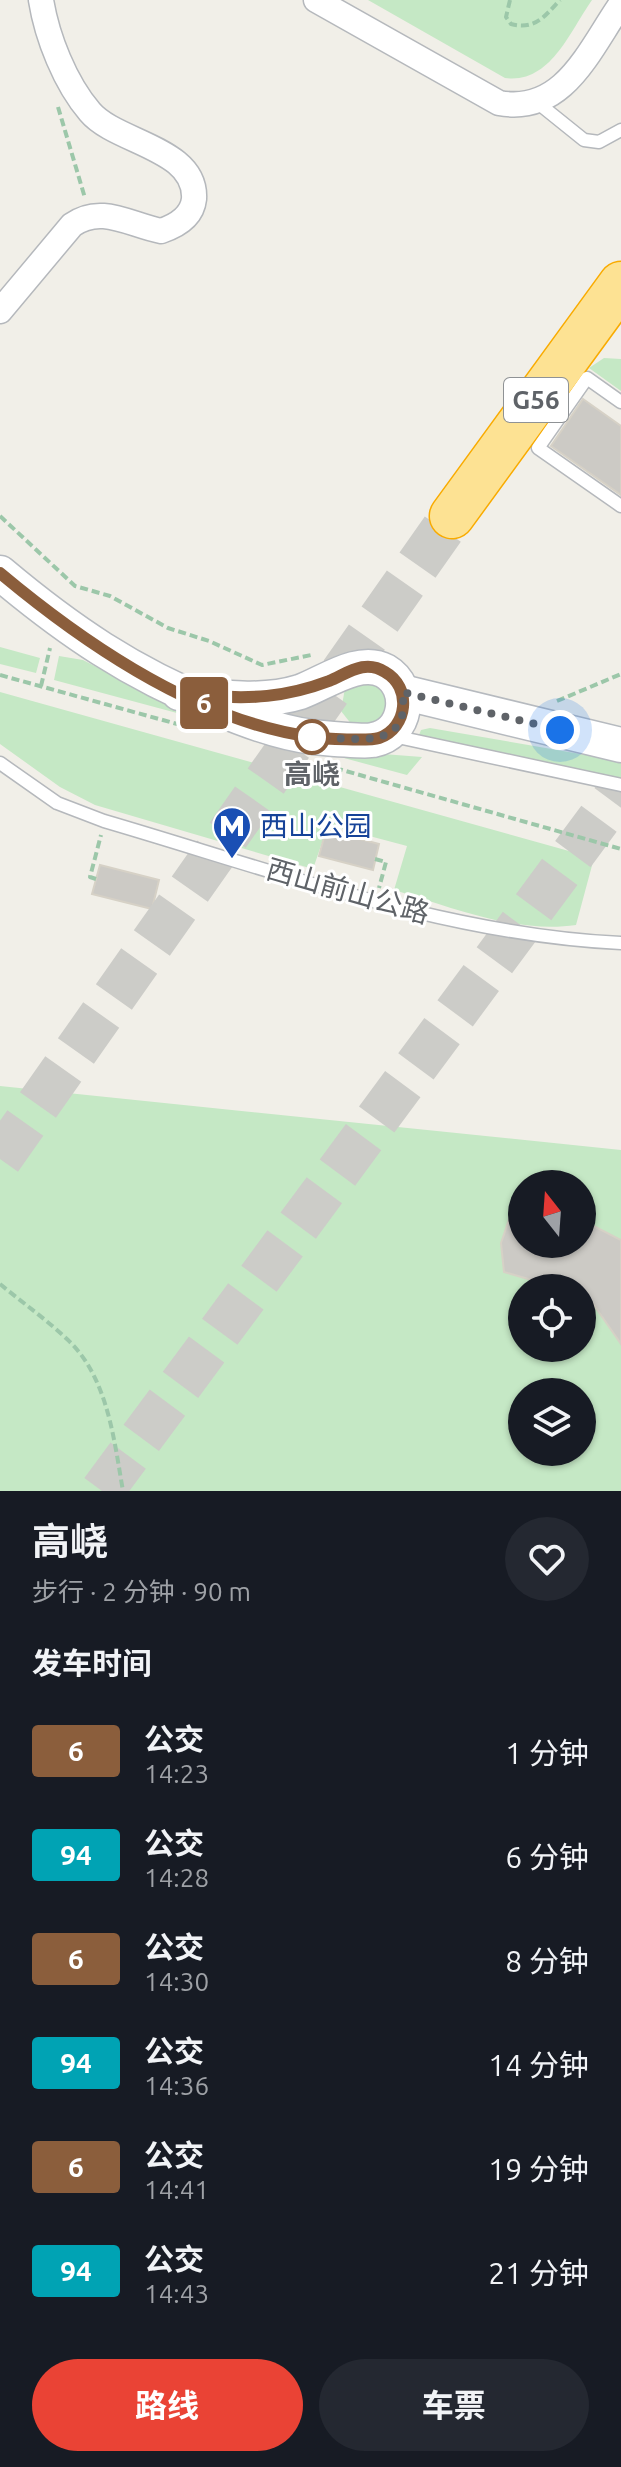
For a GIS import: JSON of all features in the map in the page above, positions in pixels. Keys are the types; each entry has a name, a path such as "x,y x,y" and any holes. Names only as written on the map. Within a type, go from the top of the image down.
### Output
{"highway":[{"name":"G56","path":"452,516 618,293"}],"main road":[{"path":"0,573 92,645 179,693 243,719 299,733 351,737 363,741 386,735 402,716 402,692 396,681 377,667 329,666 295,693 272,697 179,693"},
{"path":"329,666 334,685 330,709 333,721 351,737"},
{"path":"402,692 621,745"}],"street":[{"path":"0,311 72,225 91,216 106,215 161,231 187,216 194,202 193,188 174,161 92,115 50,37 41,0"},
{"path":"316,0 499,103 517,106 538,103 566,82 621,4"}],"lane":[{"path":"538,103 584,140 599,142 621,130"},
{"path":"621,402 587,378 538,448 621,506"},
{"path":"386,735 621,785"},
{"name":"西山前山公路","path":"0,763 57,803 104,821 461,924 525,936 621,943"}],"path":[{"path":"510,0 506,17 511,24 521,26 540,22 560,0"},
{"path":"61,125 91,216"},
{"path":"0,516 75,586 110,596 168,628 262,665 280,664 305,654 329,666"},
{"path":"41,686 52,640"},
{"path":"537,724 546,702 562,700 621,674"},
{"path":"96,879 90,877 104,821"},
{"path":"375,859 386,862 376,899"},
{"path":"0,1284 71,1342 95,1380 111,1424 123,1491"}],"green space":[{"path":"368,0 592,0 557,54 546,65 521,78 505,78"},
{"path":"604,358 621,359 621,391 589,368"},
{"path":"0,647 40,658 36,673 0,664"},
{"path":"59,656 83,660 182,711 370,753 422,757 407,775 54,680"},
{"path":"374,679 392,705 378,726 352,725 341,711 345,688"},
{"path":"0,692 594,858 576,925 530,926 507,922 394,890 407,846 328,825 313,869 95,805 60,787 0,744"},
{"path":"430,728 621,761 621,783 425,740 419,735 421,730"},
{"path":"0,1086 621,1150 621,1491 0,1491"}],"building":[{"path":"583,399 621,426 621,495 551,446"},
{"path":"326,830 379,844 373,870 319,856"},
{"path":"100,865 159,880 152,909 92,894"},
{"path":"508,1222 508,1258 596,1258 596,1227 621,1240 621,1344 596,1308 596,1274 504,1272 501,1243"}],"tunnel":[{"path":"0,1159 452,516"},
{"path":"102,1491 621,789"}],"bus line":[{"name":"6","path":"0,573 63,625 122,665 243,719 313,737 375,740 396,727 404,704 396,681 377,667 364,666 295,693 229,698 204,695"}],"place":[{"name":"高峣","path":"312,737"},
{"name":"西山公园","path":"232,860"}],"route":[{"path":"312,737 351,737 363,741 386,735 396,727 402,716 402,692 560,730"}]}
